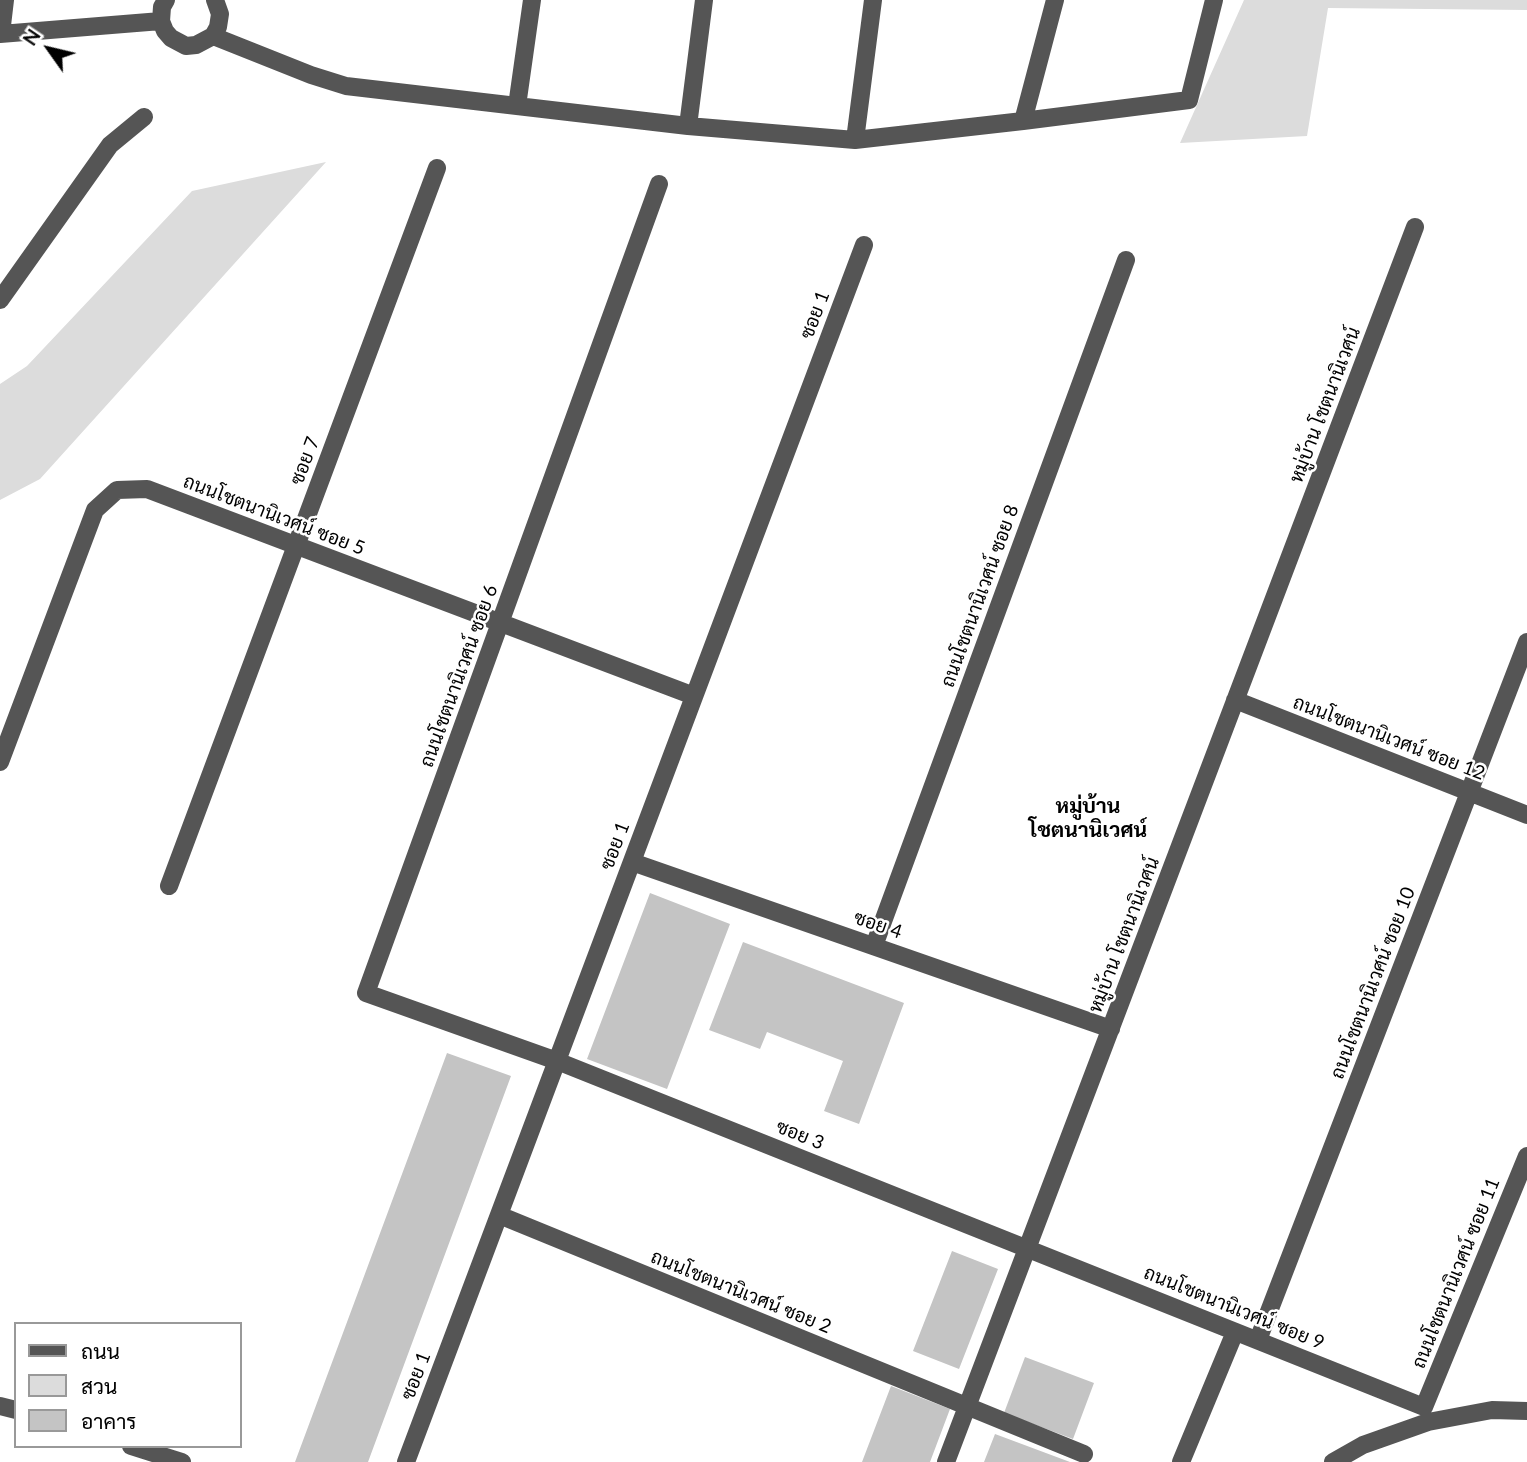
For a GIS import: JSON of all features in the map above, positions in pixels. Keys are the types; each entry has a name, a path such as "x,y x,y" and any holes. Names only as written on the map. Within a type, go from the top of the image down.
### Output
{"street":[{"path":"5,0 1,34 161,21"},
{"path":"166,0 162,7 161,21 164,31 180,44 196,45 212,36 218,27 219,1"},
{"path":"517,106 532,0"},
{"path":"688,126 704,0"},
{"path":"855,140 873,0"},
{"path":"1023,121 1055,0"},
{"path":"212,36 346,86 688,126 855,140 1189,100 1214,0"},
{"path":"0,300 110,145 144,117"},
{"name":"ซอย 7","path":"169,886 437,168"},
{"name":"ถนนโชตนานิเวศน์ ซอย 6","path":"557,1061 366,993 659,184"},
{"name":"หมู่บ้าน โชตนานิเวศน์","path":"946,1462 1415,227"},
{"name":"ซอย 1","path":"406,1462 864,244"},
{"name":"ถนนโชตนานิเวศน์ ซอย 8","path":"874,946 1126,260"},
{"name":"ถนนโชตนานิเวศน์ ซอย 5","path":"0,762 95,510 117,490 147,489 694,696"},
{"name":"ถนนโชตนานิเวศน์ ซอย 10","path":"1258,1340 1527,642"},
{"name":"ถนนโชตนานิเวศน์ ซอย 12","path":"1235,701 1527,815"},
{"name":"ซอย 4","path":"632,862 1111,1029"},
{"name":"ซอย 3","path":"557,1061 1028,1247"},
{"name":"ถนนโชตนานิเวศน์ ซอย 11","path":"1424,1407 1527,1156"},
{"name":"ถนนโชตนานิเวศน์ ซอย 2","path":"499,1215 1084,1454"},
{"name":"ถนนโชตนานิเวศน์ ซอย 9","path":"1028,1247 1424,1407"},
{"path":"1181,1462 1235,1332"},
{"path":"1333,1462 1363,1445 1428,1422 1492,1410 1527,1411"},
{"path":"137,1448 182,1462"}],"green space":[{"path":"1244,0 1527,0 1527,10 1328,8 1307,136 1180,143"},
{"path":"326,162 40,479 0,500 0,384 27,366 192,191"}],"building":[{"path":"650,893 730,924 667,1089 587,1059"},
{"path":"743,942 904,1003 859,1124 824,1111 843,1061 767,1032 760,1049 709,1030"},
{"path":"447,1053 511,1076 368,1462 295,1462"},
{"path":"952,1251 998,1269 959,1369 913,1351"},
{"path":"1025,1357 1094,1383 1073,1439 1004,1413"},
{"path":"891,1386 950,1409 930,1462 862,1462"},
{"path":"995,1434 1070,1462 984,1462"}],"district":[{"name":"หมู่บ้าน โชตนานิเวศน์","path":"1088,818"}]}
